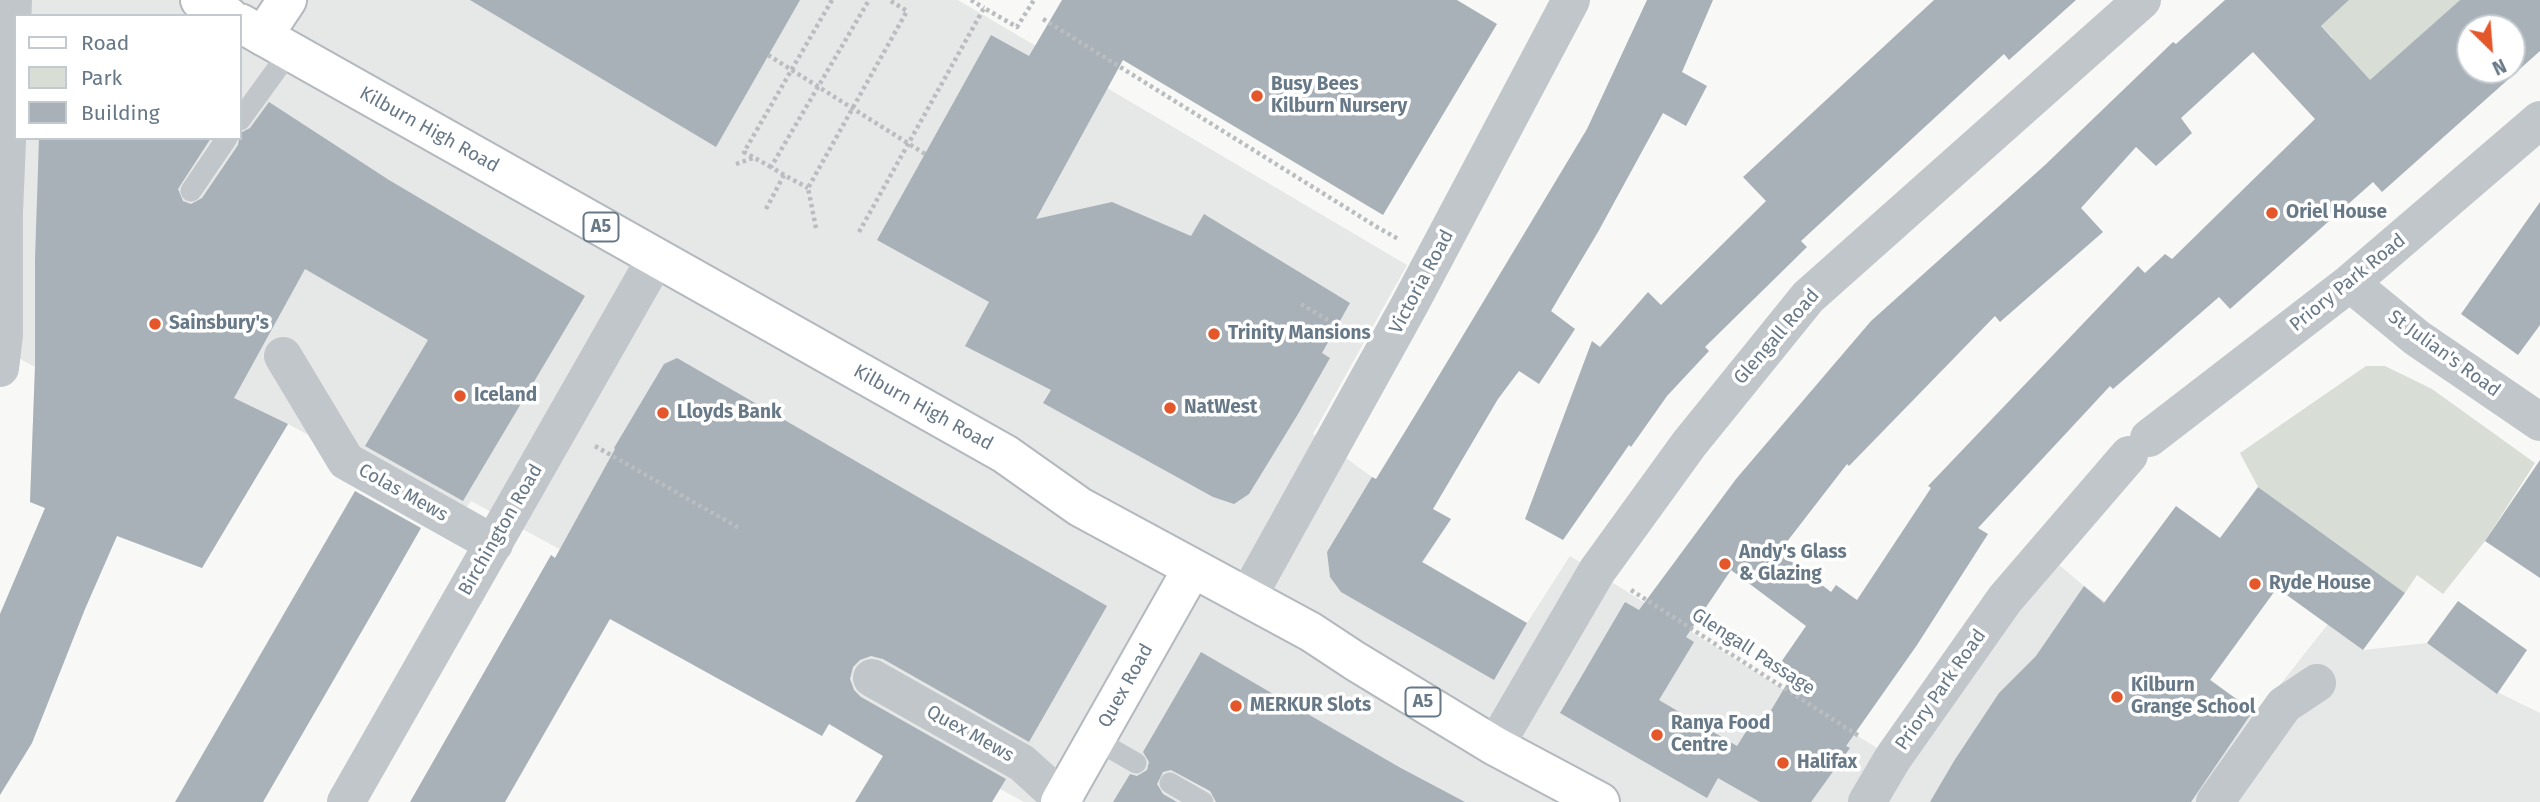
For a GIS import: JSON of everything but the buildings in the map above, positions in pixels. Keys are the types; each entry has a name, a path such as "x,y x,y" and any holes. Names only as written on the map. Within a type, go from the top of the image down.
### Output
{"main road":[{"path":"200,0 224,14"},
{"path":"264,36 287,0"},
{"name":"Kilburn High Road","path":"264,36 1005,454 1080,508 1311,632 1495,746 1600,802"},
{"name":"Quex Road","path":"1062,801 1192,569"}],"street":[{"path":"1,345 13,0"},
{"name":"Victoria Road","path":"1247,598 1383,354 1571,0"},
{"name":"Glengall Road","path":"1495,746 1597,571 1689,444 1808,297 2142,0"},
{"name":"Priory Park Road","path":"1867,802 1893,758 2005,599 2139,446 2350,283 2540,120"},
{"name":"Birchington Road","path":"346,802 656,258"},
{"name":"St Julian's Road","path":"2350,283 2417,338 2540,422"},
{"name":"Colas Mews","path":"283,356 346,461 494,544"},
{"name":"Quex Mews","path":"872,678 1022,762 1062,801"},
{"path":"2215,802 2284,705 2317,683"}],"lane":[{"path":"242,113 264,36"},
{"path":"191,191 227,140"},
{"path":"1096,740 1136,763"},
{"path":"1170,783 1203,802"}],"path":[{"path":"808,188 744,152 832,0"},
{"path":"771,167 869,0"},
{"path":"816,228 808,188 907,11 889,0"},
{"path":"971,0 1017,27 1034,0"},
{"path":"859,232 984,8"},
{"path":"1043,19 1377,227 1435,258"},
{"path":"768,55 925,154"},
{"path":"736,164 754,158"},
{"path":"766,209 784,175"},
{"path":"1301,304 1383,354"},
{"path":"561,426 740,528"},
{"name":"Glengall Passage","path":"1597,571 1893,758"}],"shaded area":[{"path":"0,0 958,0 1407,265 1313,434 1372,477 1451,519 1423,562 1527,623 1570,556 1893,758 2045,553 2084,586 2257,714 2328,624 2363,650 2427,643 2489,688 2540,713 2540,802 1024,802 471,501 460,517 288,424 202,568 30,502 35,367 0,348"}],"green space":[{"path":"2349,0 2460,0 2346,102 2332,37 2321,26"},
{"path":"2366,366 2385,366 2432,389 2535,463 2485,541 2443,594 2417,575 2405,593 2258,487 2240,453"}],"place":[{"name":"Busy Bees Kilburn Nursery","path":"1257,96"},
{"name":"Oriel House","path":"2272,213"},
{"name":"Sainsbury's","path":"155,324"},
{"name":"Trinity Mansions","path":"1214,334"},
{"name":"Iceland","path":"460,396"},
{"name":"NatWest","path":"1170,408"},
{"name":"Lloyds Bank","path":"663,413"},
{"name":"Andy's Glass & Glazing","path":"1725,564"},
{"name":"Ryde House","path":"2255,584"},
{"name":"Kilburn Grange School","path":"2117,697"},
{"name":"MERKUR Slots","path":"1236,706"},
{"name":"Ranya Food Centre","path":"1657,735"},
{"name":"Halifax","path":"1783,763"}]}
